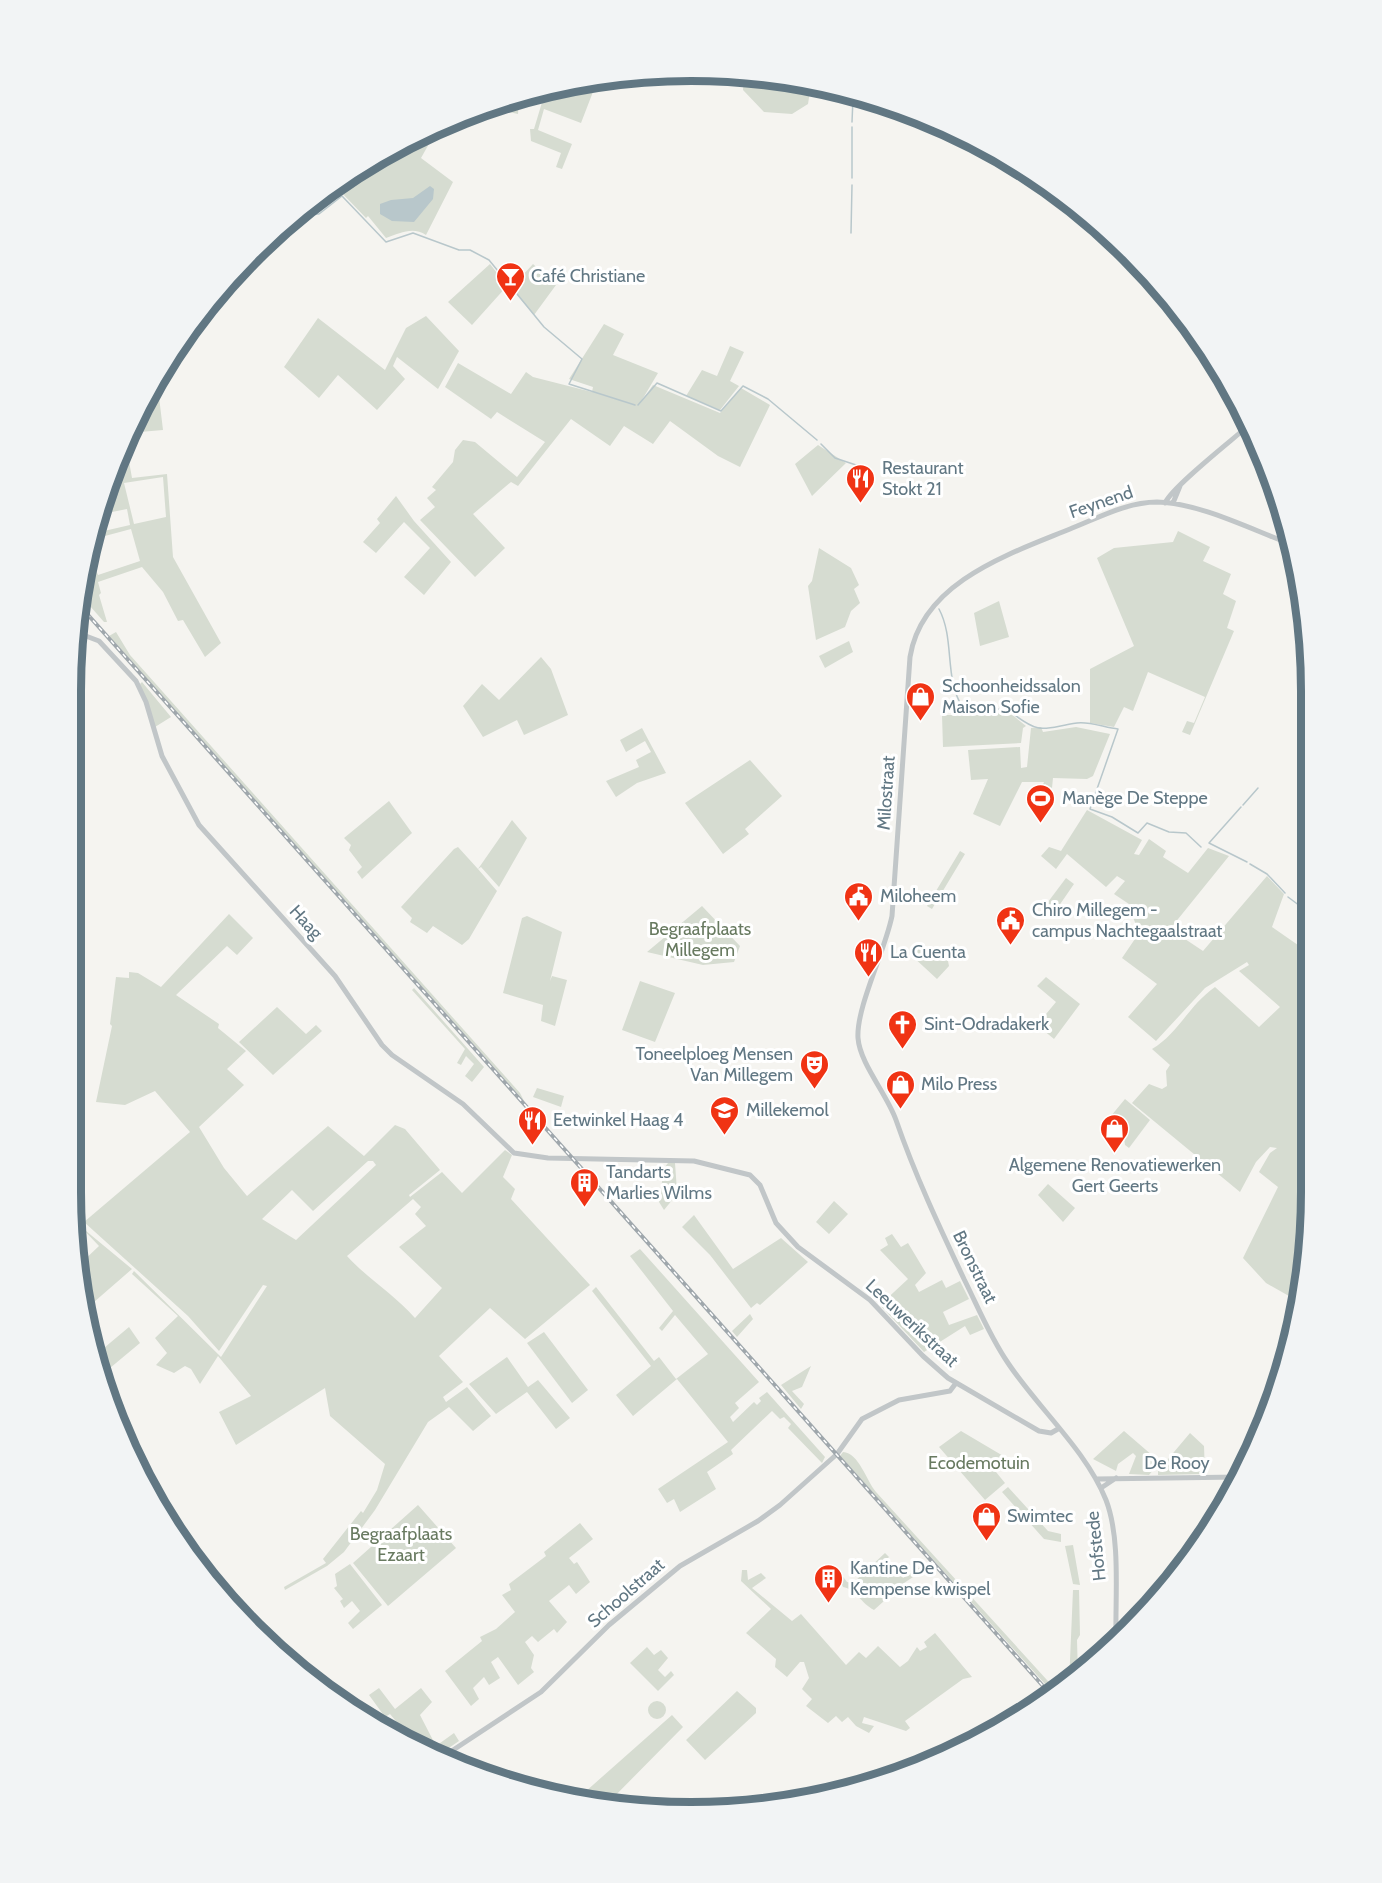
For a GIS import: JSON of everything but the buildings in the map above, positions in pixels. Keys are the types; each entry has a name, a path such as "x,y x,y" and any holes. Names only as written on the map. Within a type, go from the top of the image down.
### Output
{"street":[{"path":"1165,503 1172,491 1243,431"},
{"path":"1173,503 1180,486"},
{"name":"Feynend","path":"937,603 972,574 1006,555 1126,507 1173,503 1282,541"},
{"name":"Milostraat","path":"890,1104 864,1061 858,1043 858,1026 886,943 894,900 911,648 920,625 937,603"},
{"name":"Haag","path":"84,635 93,638 105,647 139,687 162,756 204,831 335,976 382,1045 392,1055 463,1104 514,1153 564,1158 694,1161 745,1173 760,1185"},
{"name":"Bronstraat","path":"890,1104 921,1189 990,1333 1017,1376 1058,1429"},
{"name":"Leeuwerikstraat","path":"760,1185 771,1214 786,1236 822,1266 870,1300 933,1366 956,1383 1028,1426 1044,1432"},
{"name":"Schoolstraat","path":"450,1752 541,1692 609,1625 680,1566 758,1521 835,1456 855,1426 870,1414 905,1398 950,1391 956,1383"},
{"path":"1044,1432 1054,1423"},
{"path":"1044,1432 1051,1433 1058,1429"},
{"name":"Hofstede","path":"1058,1429 1096,1479 1113,1525 1116,1629"},
{"path":"1101,1488 1116,1478"},
{"name":"De Rooy","path":"1096,1479 1229,1478"}],"green space":[{"path":"743,83 810,93 808,104 792,114 764,112 743,90"},
{"path":"594,89 581,123 544,109 538,130 572,144 562,169 556,167 561,153 531,141 530,129 534,129 543,100"},
{"path":"518,106 518,114 503,111"},
{"path":"432,139 421,158 453,182 426,235 411,231 386,238 368,216 366,218 341,192 386,163"},
{"path":"490,264 507,286 472,325 448,302"},
{"path":"533,264 556,285 534,315 511,288"},
{"path":"426,316 459,351 438,389 397,357 393,366 405,379 377,410 338,375 319,398 284,367 318,318 385,370 406,328"},
{"path":"604,324 624,334 613,355 658,373 639,405 653,385 720,413 741,388 770,405 740,467 718,456 670,421 653,444 624,426 610,446 571,419 518,486 511,482 473,514 505,548 475,577 420,520 435,507 427,498 436,490 432,487 453,462 455,450 463,440 475,442 517,477 545,442 497,412 491,419 445,387 458,363 511,394 526,372 533,377 592,392 593,387 569,379"},
{"path":"730,346 744,352 730,381 739,386 720,410 686,396 702,370 717,376"},
{"path":"159,394 163,430 139,432"},
{"path":"818,445 846,463 812,496 795,464"},
{"path":"128,456 132,478 167,474 173,557 221,643 205,657 183,620 178,621 163,592 142,567 98,582 101,593 99,595 107,622 104,622 87,603 94,566 98,575 140,561 131,529 101,537 102,531 130,525 127,509 108,513","holes":["163,477 166,517 134,524 124,483"]},
{"path":"396,496 414,521 451,562 424,595 404,577 430,548 404,522 376,553 363,542 380,523 377,519"},
{"path":"1178,531 1210,547 1203,561 1231,574 1223,594 1236,601 1227,628 1234,631 1190,735 1182,732 1187,721 1194,723 1205,697 1148,672 1133,711 1124,707 1114,727 1090,723 1090,669 1134,646 1097,558 1114,548 1173,542"},
{"path":"819,548 851,568 859,585 854,589 860,603 851,611 845,627 816,640 808,586 812,581"},
{"path":"999,601 1009,637 980,646 974,613"},
{"path":"116,632 130,655 520,1093 524,1101 109,636"},
{"path":"849,641 853,652 825,668 819,656"},
{"path":"541,657 551,669 568,715 524,735 517,720 483,737 463,706 482,684 499,700"},
{"path":"142,682 171,717 155,727 140,684"},
{"path":"958,705 984,706 986,713 1010,713 1026,726 1023,728 1021,743 943,747 942,715 958,715"},
{"path":"1041,727 1043,732 1076,727 1110,734 1093,776 1087,779 1053,778 1052,788 1045,784 1038,797 1044,782 1022,782 1000,826 973,814 988,779 971,780 968,750 1020,747 1021,768 1027,767 1031,728"},
{"path":"642,728 666,773 637,783 616,797 606,781 639,767 636,760 651,752 645,741 626,752 620,740"},
{"path":"750,760 782,796 745,829 749,834 723,854 685,803"},
{"path":"389,801 412,833 362,879 357,872 362,867 349,850 351,845 344,838"},
{"path":"1087,810 1142,840 1134,854 1139,855 1149,839 1166,851 1163,857 1188,873 1208,848 1229,856 1170,929 1203,951 1267,876 1284,894 1272,927 1301,947 1300,1232 1291,1297 1266,1283 1243,1258 1278,1187 1259,1172 1270,1153 1277,1148 1270,1147 1256,1162 1240,1192 1132,1103 1149,1084 1162,1089 1167,1086 1166,1071 1170,1065 1152,1049 1169,1036 1197,1003 1215,987 1259,1027 1280,1007 1239,971 1249,965 1247,962 1205,988 1156,1041 1128,1017 1157,984 1122,958 1139,933 1132,906 1114,894 1125,881 1117,876 1106,887 1067,854 1056,869 1041,856 1049,847 1061,851"},
{"path":"512,820 527,838 499,887 481,867 478,869"},
{"path":"458,847 497,891 469,939 462,945 433,926 427,933 410,922 412,918 401,907"},
{"path":"960,851 965,854 932,909 927,906"},
{"path":"1066,878 1074,884 1054,913 1045,906"},
{"name":"Begraafplaats Millegem","path":"702,906 740,946 734,962 703,965 647,952"},
{"path":"229,914 253,938 237,955 227,946 176,995 219,1024 218,1028 246,1051 227,1069 244,1085 199,1127 224,1168 247,1196 328,1126 364,1156 395,1125 405,1129 440,1170 409,1195 410,1197 442,1172 462,1193 505,1150 512,1155 503,1177 515,1189 511,1199 590,1285 525,1339 490,1308 439,1356 463,1382 443,1397 446,1402 467,1387 491,1416 473,1431 449,1407 428,1422 375,1510 344,1552 327,1566 285,1590 284,1587 326,1563 323,1559 361,1511 363,1513 377,1490 385,1464 330,1416 325,1388 236,1445 219,1412 251,1396 218,1356 200,1384 191,1369 185,1366 174,1373 156,1365 167,1353 155,1338 178,1316 132,1274 134,1271 221,1357 267,1286 263,1285 219,1351 188,1316 84,1222 190,1132 155,1091 125,1105 96,1102 112,1026 110,1024 116,977 129,978 129,972 138,973 161,987","holes":["368,1161 373,1161 376,1165 296,1240 262,1219 292,1190 313,1211","413,1199 421,1207 415,1214 426,1226 399,1247 442,1288 415,1318 347,1256"]},
{"path":"527,916 562,932 550,981 552,976 567,980 555,1026 541,1021 543,1005 503,993 522,918"},
{"path":"917,944 948,961 949,966 937,979 911,955"},
{"path":"1046,977 1080,1004 1054,1039 1037,1025 1056,1002 1037,986"},
{"path":"640,981 675,993 655,1042 622,1030"},
{"path":"414,988 484,1067 472,1082 465,1076 474,1064 466,1056 461,1065 457,1063 465,1049 412,990"},
{"path":"277,1007 306,1034 316,1025 322,1031 273,1075 239,1042"},
{"path":"537,1088 564,1096 561,1107 533,1097"},
{"path":"1125,1099 1150,1120 1129,1148 1125,1145 1124,1138 1119,1136 1115,1139 1101,1128"},
{"path":"668,1163 675,1163 677,1191 681,1200 673,1199 664,1210 659,1202 664,1168"},
{"path":"1048,1184 1075,1208 1063,1222 1038,1195"},
{"path":"834,1201 848,1214 829,1234 816,1222"},
{"path":"694,1215 733,1269 781,1238 808,1262 760,1305 757,1303 751,1308 710,1255 682,1227"},
{"path":"82,1227 132,1269 92,1304 85,1260 99,1246"},
{"path":"892,1234 901,1247 908,1243 926,1273 915,1285 919,1292 942,1280 946,1288 960,1281 969,1299 943,1312 949,1325 977,1315 984,1329 970,1335 965,1326 924,1352 880,1305 908,1279 880,1250 888,1245 885,1238"},
{"path":"640,1249 759,1382 735,1403 739,1408 730,1417 733,1422 754,1402 757,1405 761,1401 759,1398 767,1392 825,1457 822,1463 788,1428 791,1424 784,1417 780,1419 772,1411 731,1450 733,1454 707,1472 716,1489 680,1512 674,1499 667,1503 658,1489 728,1442 677,1379 633,1416 616,1395 651,1366 592,1291 596,1287 654,1361 659,1357 676,1379 708,1354 675,1315 662,1331 659,1328 673,1311 630,1256"},
{"path":"750,1314 753,1319 737,1337 732,1331"},
{"path":"129,1327 140,1343 110,1368 102,1350"},
{"path":"544,1332 588,1390 572,1403 527,1343"},
{"path":"507,1357 528,1387 538,1380 570,1418 556,1429 527,1392 496,1414 469,1384"},
{"path":"811,1366 802,1387 792,1391 804,1404 801,1409 781,1385"},
{"name":"Ecodemotuin","path":"961,1431 1010,1460 996,1472 1005,1483 985,1500 939,1447"},
{"path":"1124,1431 1160,1462 1149,1475 1129,1474 1136,1456 1133,1453 1118,1464 1116,1471 1093,1459"},
{"path":"1190,1433 1204,1446 1205,1474 1158,1475 1158,1471"},
{"path":"843,1452 854,1457 876,1492 1051,1684 1047,1687 840,1456"},
{"path":"1008,1487 1048,1531 1061,1534 1061,1542 1044,1539 1002,1492"},
{"name":"Begraafplaats Ezaart","path":"418,1505 456,1548 388,1606 353,1563"},
{"path":"580,1523 593,1539 569,1558 574,1564 577,1562 590,1582 576,1594 569,1585 549,1601 567,1622 557,1633 554,1629 538,1642 532,1636 525,1642 534,1655 531,1668 534,1672 518,1685 498,1657 491,1662 500,1678 489,1685 484,1677 473,1688 479,1699 471,1706 445,1671 482,1641 480,1637 496,1629 515,1612 502,1595 511,1590 509,1584 546,1556 544,1552"},
{"path":"1073,1545 1080,1585 1073,1584 1065,1546"},
{"path":"885,1553 889,1557 878,1568 888,1578 897,1570 903,1578 922,1566 925,1569 904,1583 874,1610 843,1587 838,1576 841,1574 847,1582 853,1583"},
{"path":"350,1564 382,1605 353,1629 348,1623 360,1611 352,1601 344,1608 340,1601 343,1599 334,1588 337,1586 335,1574"},
{"path":"742,1570 747,1570 748,1580 761,1573 766,1578 752,1588 792,1621 801,1614 846,1665 859,1652 866,1658 878,1646 900,1667 908,1661 917,1647 920,1651 927,1647 924,1642 935,1633 972,1677 963,1679 905,1721 910,1728 906,1731 864,1717 862,1723 874,1726 869,1733 856,1726 848,1717 842,1722 836,1716 828,1723 806,1706 812,1699 802,1689 809,1678 804,1662 800,1662 787,1677 775,1667 776,1659 746,1633 771,1609 741,1581"},
{"path":"1073,1590 1079,1590 1080,1635 1077,1640 1078,1663 1070,1670"},
{"path":"647,1647 654,1655 661,1650 668,1658 658,1670 665,1677 671,1671 674,1675 658,1691 630,1663"},
{"path":"379,1688 395,1709 421,1688 432,1702 420,1715 436,1746 402,1729 390,1714 385,1717 369,1695"},
{"path":"737,1691 756,1708 756,1713 705,1760 686,1740"},
{"path":"653,1701 661,1701 666,1706 664,1717 653,1719 648,1714 648,1706"},
{"path":"672,1715 683,1727 614,1797 585,1792"},
{"path":"454,1733 459,1741 445,1750 436,1746"}],"shaded area":[{"path":"430,186 434,189 433,199 414,222 392,221 380,214 380,204 391,200 413,198"}],"waterway":[{"path":"852,122 853,103"},
{"path":"852,127 852,178"},
{"path":"851,233 852,185"},
{"path":"311,214 319,214 342,196 386,242 413,233 459,250 470,250 489,260 507,282"},
{"path":"513,289 544,327 582,359 569,384 635,405"},
{"path":"638,405 657,383 721,411 743,386 768,399 817,440"},
{"path":"821,444 835,458 862,467"},
{"path":"939,609 947,633 953,683 962,706 1009,710"},
{"path":"1012,713 1037,728 1082,723 1118,729 1090,809 1112,817 1138,833 1147,823 1169,832 1186,833 1201,847"},
{"path":"1243,805 1258,788"},
{"path":"1241,807 1209,843 1247,862"},
{"path":"1250,864 1267,874 1285,893"},
{"path":"1288,897 1301,907"}],"railway":[{"path":"86,612 1045,1688"}],"place":[{"name":"Café Christiane","path":"510,302"},
{"name":"Restaurant Stokt 21","path":"861,504"},
{"name":"Schoonheidssalon Maison Sofie","path":"921,722"},
{"name":"Manège De Steppe","path":"1041,824"},
{"name":"Miloheem","path":"859,922"},
{"name":"Chiro Millegem - campus Nachtegaalstraat","path":"1011,946"},
{"name":"La Cuenta","path":"869,978"},
{"name":"Sint-Odradakerk","path":"903,1050"},
{"name":"Toneelploeg Mensen Van Millegem","path":"814,1090"},
{"name":"Milo Press","path":"900,1110"},
{"name":"Millekemol","path":"725,1136"},
{"name":"Eetwinkel Haag 4","path":"532,1146"},
{"name":"Algemene Renovatiewerken Gert Geerts","path":"1115,1154"},
{"name":"Tandarts Marlies Wilms","path":"585,1208"},
{"name":"Swimtec","path":"986,1542"},
{"name":"Kantine De Kempense kwispel","path":"829,1604"}]}
